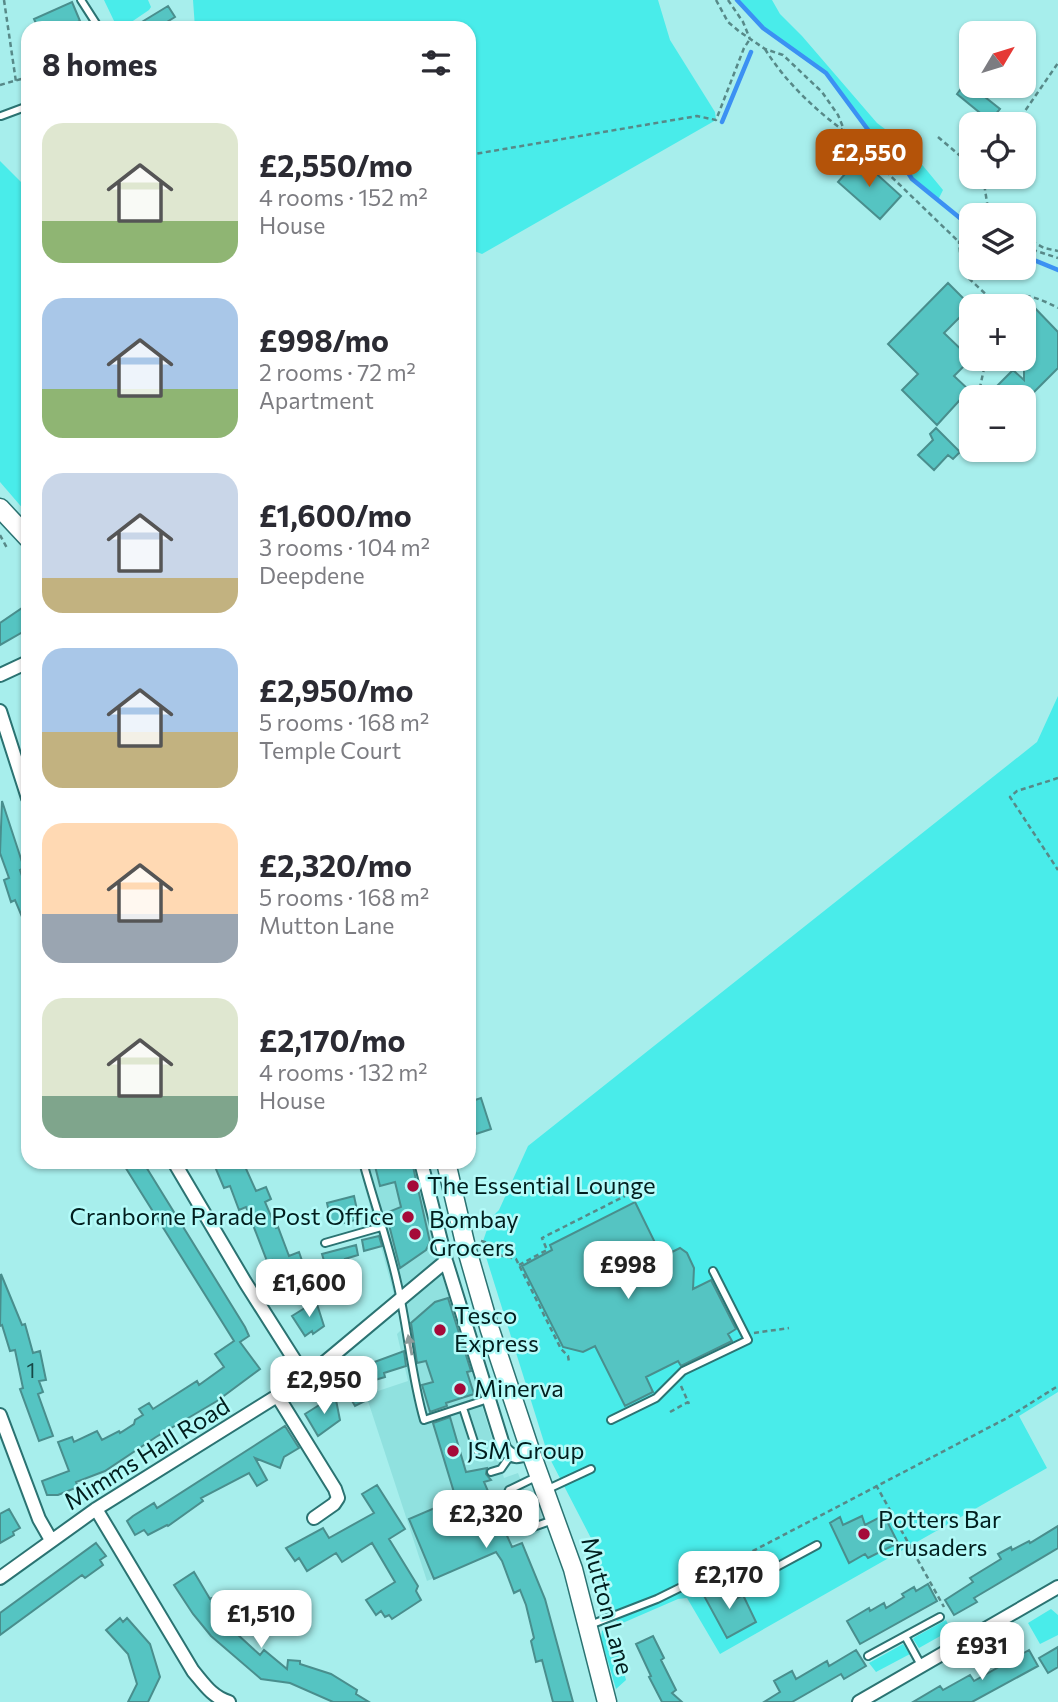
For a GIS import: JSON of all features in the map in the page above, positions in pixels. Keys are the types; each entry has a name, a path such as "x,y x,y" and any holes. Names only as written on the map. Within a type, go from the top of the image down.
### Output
{"main road":[{"path":"0,508 21,530"},
{"name":"Mutton Lane","path":"448,1169 490,1330 590,1625 607,1702"}],"street":[{"path":"0,675 21,665"},
{"path":"0,711 21,776"},
{"path":"178,1169 306,1378"},
{"path":"423,1169 446,1261 504,1448 510,1456 516,1458 531,1453"},
{"name":"Mimms Hall Road","path":"0,1578 96,1509 306,1378 446,1261"},
{"path":"278,1397 338,1498 314,1518"},
{"path":"0,1415 39,1519 51,1540"},
{"path":"96,1509 193,1671 221,1701"},
{"path":"859,1702 1057,1589"}],"lane":[{"path":"81,0 94,21"},
{"path":"1,116 21,109"},
{"path":"365,1169 401,1300 413,1359 415,1390 424,1420 490,1399"},
{"path":"326,1243 381,1227"},
{"path":"611,1420 656,1398 683,1371 748,1340 713,1271"},
{"path":"463,1408 477,1451"},
{"path":"491,1472 501,1468 510,1456"},
{"path":"556,1519 525,1530 517,1524 506,1497 509,1490 591,1469"},
{"path":"590,1625 657,1599 720,1568 740,1581 748,1582 817,1545"},
{"path":"868,1656 944,1615"},
{"path":"905,1636 922,1667"}],"path":[{"path":"4,0 16,82"},
{"path":"716,0 729,22 765,49 783,55 822,92 845,132"},
{"path":"728,0 743,22 750,39"},
{"path":"476,154 697,116 716,120 750,39"},
{"path":"765,49 778,71 959,242"},
{"path":"1024,112 1058,63"},
{"path":"0,85 21,80"},
{"path":"938,137 959,155"},
{"path":"1036,244 1058,251"},
{"path":"1036,251 1058,258"},
{"path":"971,280 986,294"},
{"path":"1036,297 1058,309"},
{"path":"0,535 7,548"},
{"path":"1058,778 1017,791 1010,797 1058,870"},
{"path":"519,1265 547,1250 542,1238 625,1196"},
{"path":"475,1240 485,1242 490,1252 516,1259 569,1362"},
{"path":"745,1334 789,1328"},
{"path":"670,1412 689,1403 677,1377"},
{"path":"720,1568 1007,1418 1058,1386"},
{"path":"876,1485 944,1615"}],"shaded area":[{"path":"104,0 148,0 151,7 149,10 133,21 114,21"},
{"path":"193,0 658,0 670,40 715,112 716,120 482,254 476,252 476,21 194,21"},
{"path":"739,0 772,0 780,14 877,123 905,144 943,190 938,200 913,179 901,158 878,141 827,74 763,27"},
{"path":"0,161 21,182 21,506 0,482"},
{"path":"1058,696 1058,1392 1019,1416 1047,1468 720,1654 687,1598 678,1599 618,1625 593,1542 548,1455 482,1244 491,1218 499,1210 528,1146 1037,742"},
{"path":"360,1169 416,1169 446,1288 504,1478 518,1473 540,1532 427,1581 366,1395 408,1381 397,1334 403,1328"},
{"path":"1051,1609 1058,1615 1058,1635 1040,1644 1028,1623"},
{"path":"946,1620 951,1630 919,1648 913,1639"},
{"path":"602,1630 618,1650 626,1680 616,1689 601,1638"},
{"path":"903,1644 910,1654 876,1672 869,1663"}],"building":[{"path":"72,2 80,21 35,21 34,19"},
{"path":"168,6 175,17 168,21 143,21"},
{"path":"962,98 986,98 1000,109 998,112 979,112"},
{"path":"859,158 901,196 880,219 838,182"},
{"path":"948,283 959,294 959,318 944,333 959,347 959,371 954,376 964,385 959,385 959,401 937,425 902,390 918,374 888,344"},
{"path":"1036,309 1058,332 1058,368 1036,390 1036,385 998,385 1012,371 1024,380 1024,371 1036,371"},
{"path":"936,428 959,451 953,459 948,455 934,470 918,455 933,440 930,434"},
{"path":"21,609 21,633 0,645 0,623"},
{"path":"2,801 21,859 21,914 15,900 11,902 4,880 9,878 0,853"},
{"path":"481,1098 491,1129 476,1134 476,1100"},
{"path":"126,1169 147,1169 245,1327 249,1336 240,1342 260,1369 217,1401 105,1471 76,1482 78,1487 58,1495 47,1495 42,1481 69,1471 58,1442 72,1437 74,1442 97,1431 102,1440 119,1431 120,1433 143,1415 139,1409 149,1403 153,1409 197,1381 199,1385 224,1367 215,1354 234,1341"},
{"path":"216,1169 246,1169 256,1191 266,1187 271,1199 265,1202 289,1256 299,1252 306,1272 293,1277 294,1280 282,1286 272,1260 267,1261 246,1207 239,1210 230,1186 224,1188"},
{"path":"376,1169 414,1169 430,1242 426,1250 400,1268 386,1213 401,1207 395,1182 380,1186"},
{"path":"354,1196 359,1219 332,1226 327,1203"},
{"path":"635,1202 662,1257 680,1248 687,1253 694,1268 693,1289 711,1280 736,1329 728,1334 732,1341 681,1366 678,1361 646,1377 653,1392 625,1406 595,1346 583,1352 563,1347 522,1266 552,1250 550,1245"},
{"path":"379,1236 382,1246 364,1251 362,1240"},
{"path":"356,1245 358,1255 345,1259 355,1293 318,1300 336,1287 330,1263 325,1264 322,1254"},
{"path":"1,1274 22,1325 25,1324 33,1353 40,1351 46,1380 39,1381 43,1392 38,1394 53,1436 39,1441 20,1389 23,1388 15,1350 10,1351 2,1325 0,1326"},
{"path":"448,1298 471,1371 467,1372 474,1394 446,1403 447,1406 430,1412 422,1385 433,1382 426,1361 417,1363 411,1323 435,1302"},
{"path":"316,1301 324,1326 305,1336 292,1316"},
{"path":"404,1351 406,1366 384,1373 385,1377 365,1383 361,1367"},
{"path":"360,1378 367,1400 355,1406 344,1387"},
{"path":"335,1395 340,1420 318,1436 305,1414"},
{"path":"450,1417 466,1472 487,1468 486,1474 491,1480 484,1482 496,1510 498,1509 512,1547 522,1543 545,1599 573,1702 553,1702 542,1660 536,1662 531,1641 534,1638 526,1605 520,1590 514,1593 496,1552 434,1579 409,1519 456,1499 433,1423"},
{"path":"285,1426 299,1448 284,1457 280,1468 255,1458 267,1480 257,1486 249,1473 201,1498 203,1501 168,1526 148,1535 144,1530 135,1535 127,1521 133,1516 154,1503 157,1508"},
{"path":"377,1485 405,1529 389,1539 418,1586 416,1591 421,1600 392,1619 389,1615 385,1617 381,1611 376,1615 366,1600 395,1582 372,1543 342,1562 336,1553 307,1571 299,1558 295,1561 286,1548 323,1528 329,1538 374,1513 362,1494"},
{"path":"9,1509 20,1528 0,1543 0,1514"},
{"name":"Potters Bar Crusaders","path":"884,1515 898,1543 868,1558 865,1554 849,1563 830,1523 840,1517 843,1525 862,1516 865,1525"},
{"path":"1058,1526 1058,1548 974,1598 977,1602 954,1615 945,1600 973,1582 970,1578 1001,1559 998,1554 1011,1547 1012,1550 1029,1541 1030,1543"},
{"path":"96,1543 106,1556 100,1560 103,1565 85,1578 82,1575 0,1635 0,1613"},
{"path":"194,1572 210,1599 220,1607 213,1612 260,1655 264,1650 287,1669 288,1660 300,1661 300,1664 331,1674 357,1690 356,1694 369,1702 333,1702 290,1683 261,1679 211,1636 174,1585"},
{"path":"722,1583 732,1601 743,1595 756,1622 727,1638 703,1594"},
{"path":"928,1584 937,1601 860,1644 847,1621 884,1603 886,1608 914,1587 916,1591"},
{"path":"120,1618 123,1622 127,1618 150,1644 160,1677 148,1702 128,1702 137,1684 128,1654 106,1630"},
{"path":"653,1636 676,1690 672,1693 682,1702 662,1702 649,1677 651,1676 636,1644"},
{"path":"1058,1647 1058,1667 1048,1673 1039,1658"},
{"path":"856,1650 866,1666 844,1679 841,1674 792,1702 764,1702 780,1692 774,1681 792,1671 796,1679 827,1661 829,1666"},
{"path":"1029,1650 1038,1666 972,1702 913,1702 940,1686 943,1690 970,1675 974,1681"}],"waterway":[{"path":"737,0 763,28 826,73 877,142 899,158 912,179 959,217"},
{"path":"722,122 751,52"},
{"path":"1036,261 1058,270"}],"place":[{"name":"The Essential Lounge","path":"413,1186"},
{"name":"Cranborne Parade Post Office","path":"408,1217"},
{"name":"Bombay Grocers","path":"415,1234"},
{"name":"Tesco Express","path":"440,1330"},
{"name":"Minerva","path":"460,1389"},
{"name":"JSM Group","path":"453,1451"},
{"name":"Potters Bar Crusaders","path":"864,1534"}]}
